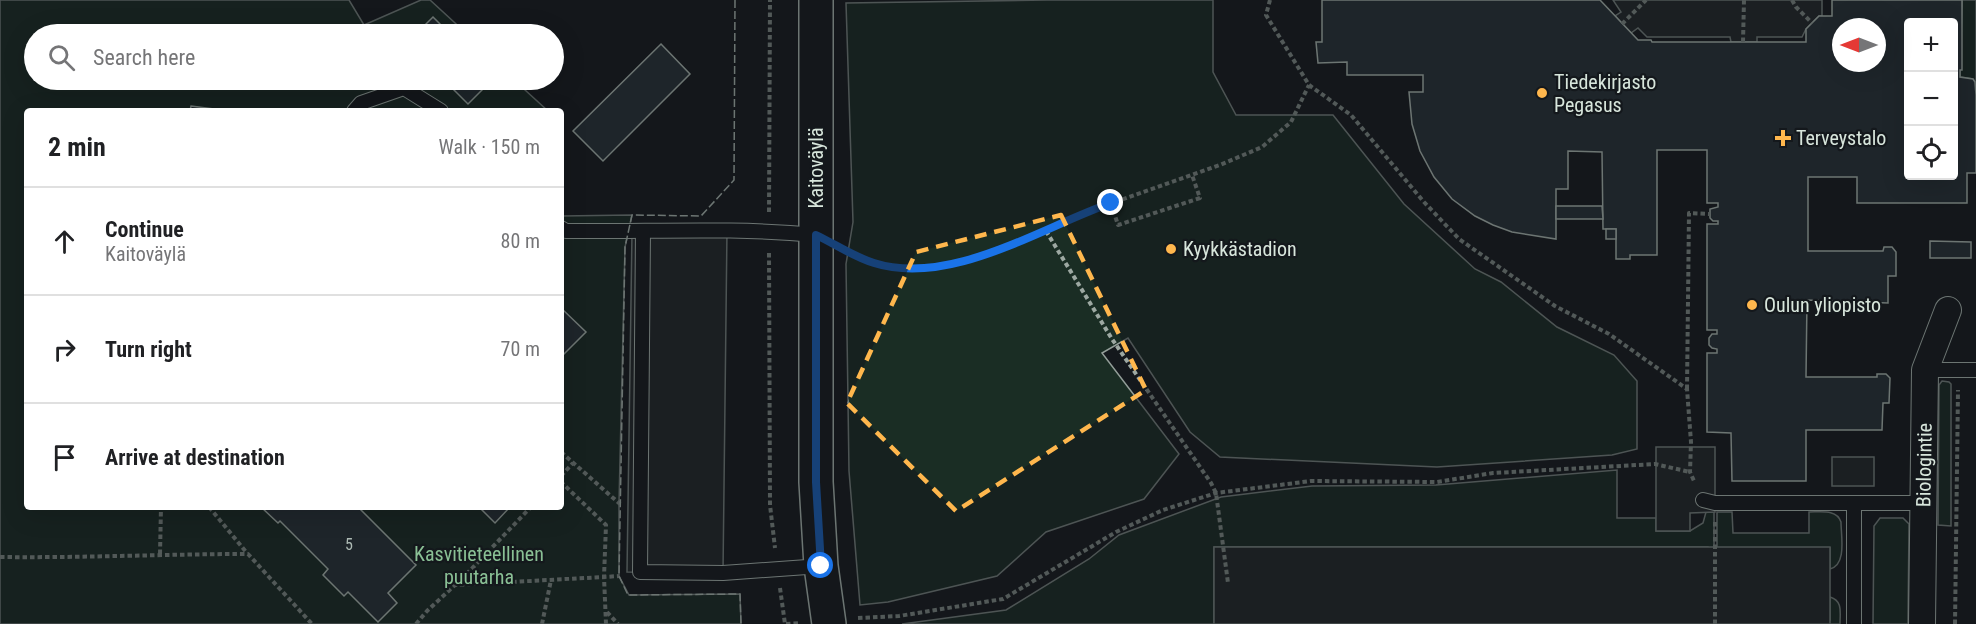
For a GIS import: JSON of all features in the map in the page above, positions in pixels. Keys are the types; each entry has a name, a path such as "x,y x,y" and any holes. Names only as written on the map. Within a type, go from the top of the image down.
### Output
{"street":[{"name":"Kaitoväylä","path":"816,0 816,482 821,566 829,624"},
{"name":"Biologintie","path":"1922,624 1925,370 1948,310"}],"lane":[{"path":"357,108 361,103 398,90"},
{"path":"407,90 436,108"},
{"path":"564,230 769,230 816,235"},
{"path":"643,231 640,572 723,573 821,566"},
{"path":"1925,370 1969,370"},
{"path":"1709,502 1923,503"},
{"path":"1854,504 1854,624"}],"path":[{"path":"770,0 770,505 785,624"},
{"path":"1270,0 1266,15 1309,85 1351,115 1424,202 1459,239 1555,306 1609,334 1687,389"},
{"path":"1622,24 1646,0"},
{"path":"1743,42 1744,0"},
{"path":"1792,0 1812,23"},
{"path":"816,235 873,263 907,269 956,264 1046,231 1078,215 1192,175 1262,147 1291,122 1309,85"},
{"path":"1111,203 1118,225 1200,198 1192,175"},
{"path":"1710,214 1689,213 1687,389 1691,442 1690,471 1709,502 1715,624"},
{"path":"1046,231 1112,339 1211,483 1216,493 1228,583"},
{"path":"1955,624 1957,395 1969,370"},
{"path":"564,455 640,519"},
{"path":"564,473 573,463"},
{"path":"899,616 1003,599 1116,532 1163,510 1216,493 1311,481 1437,482 1493,473 1654,464 1690,471"},
{"path":"455,585 604,577 606,525 564,485"},
{"path":"160,554 161,510"},
{"path":"211,510 312,624"},
{"path":"416,624 528,510"},
{"path":"0,557 76,558 160,554 248,554"},
{"path":"542,624 551,580"},
{"path":"606,612 618,624"}],"highlighted area":[{"path":"1061,215 1146,390 956,511 847,403 916,252"}],"green space":[{"name":"Kasvitieteellinen puutarha","path":"0,0 349,0 363,24 24,24 24,90 525,90 545,108 24,108 24,510 564,510 564,216 632,215 625,247 619,576 629,595 740,594 741,624 0,624"},
{"name":"Kasvitieteellinen puutarha","path":"421,0 430,0 456,24 366,24"},
{"path":"1213,0 1213,72 1236,115 1333,115 1404,204 1475,269 1501,282 1557,327 1614,355 1637,381 1637,449 1612,455 1437,467 1220,457 1190,432 1128,338 1102,353 1179,454 1144,499 1046,532 997,576 888,602 860,605 849,471 846,264 853,222 846,3"},
{"path":"1962,0 1976,0 1976,95 1973,79 1960,77"},
{"path":"1942,381 1951,384 1951,526 1938,525 1939,385"},
{"path":"1617,470 1617,518 1656,518 1656,531 1690,531 1703,523 1706,512 1714,512 1714,568 1708,547 1214,547 1214,624 902,624 1006,610 1089,559 1119,535 1221,497 1312,486 1436,485"},
{"path":"1717,512 1732,512 1733,533 1809,533 1809,512 1832,513 1841,522 1842,549 1839,562 1830,569 1830,548 1717,568"},
{"path":"1880,518 1903,518 1909,524 1908,624 1873,624 1874,526"},
{"path":"1830,597 1839,604 1840,624 1717,624 1830,620"}],"shaded area":[{"path":"1613,0 1822,0 1822,16 1819,16 1806,29 1802,37 1757,37 1757,42 1731,42 1730,37 1647,37 1638,28 1631,33 1615,16 1621,12"},
{"path":"727,230 723,573 627,572 632,232"},
{"path":"1656,447 1715,447 1715,512 1690,513 1690,531 1656,531"},
{"path":"1832,457 1874,457 1874,486 1832,486"},
{"path":"1214,547 1830,547 1830,624 1214,624"}],"building":[{"path":"1322,0 1600,0 1638,40 1651,40 1652,42 1806,42 1806,29 1819,16 1832,16 1832,0 1962,0 1962,70 1960,70 1960,77 1973,79 1976,95 1976,173 1967,173 1967,203 1857,203 1857,177 1808,177 1808,251 1883,251 1884,247 1892,247 1896,252 1896,276 1888,276 1888,303 1807,300 1806,377 1877,377 1877,374 1886,374 1890,378 1889,403 1883,403 1882,430 1806,430 1806,481 1732,481 1731,433 1707,432 1707,353 1717,353 1717,349 1709,345 1709,338 1712,334 1717,334 1717,330 1707,330 1707,224 1718,224 1718,221 1710,218 1710,209 1718,207 1718,203 1707,203 1707,150 1657,150 1657,255 1630,255 1630,259 1616,259 1616,229 1603,229 1602,152 1568,151 1568,189 1556,189 1556,239 1512,232 1475,216 1452,199 1434,177 1420,151 1412,124 1409,92 1423,92 1423,75 1347,75 1347,62 1318,63 1316,42 1322,42"},
{"path":"433,17 440,24 426,24"},
{"path":"661,44 690,74 603,161 573,131"},
{"path":"454,90 482,90 468,104"},
{"path":"1556,206 1602,206 1603,219 1556,219"},
{"path":"1606,229 1616,229 1616,239 1606,239"},
{"path":"1930,241 1971,242 1971,258 1930,258"},
{"path":"564,311 586,332 564,354"},
{"path":"264,510 361,510 416,565 388,593 397,603 378,622 348,592 344,596 323,575 328,569 280,521 278,523"},
{"path":"482,510 507,510 495,523"}],"fence":[{"path":"735,0 734,180 701,216 632,215 625,247 619,576 628,595 740,594 741,624"}],"place":[{"name":"Tiedekirjasto Pegasus","path":"1542,93"},
{"name":"Terveystalo","path":"1783,138"},
{"name":"Kyykkästadion","path":"1171,249"},
{"name":"Oulun yliopisto","path":"1752,305"}],"route":[{"path":"821,566 816,482 816,235 873,263 907,269 956,264 1046,231 1078,215 1111,203"}]}
